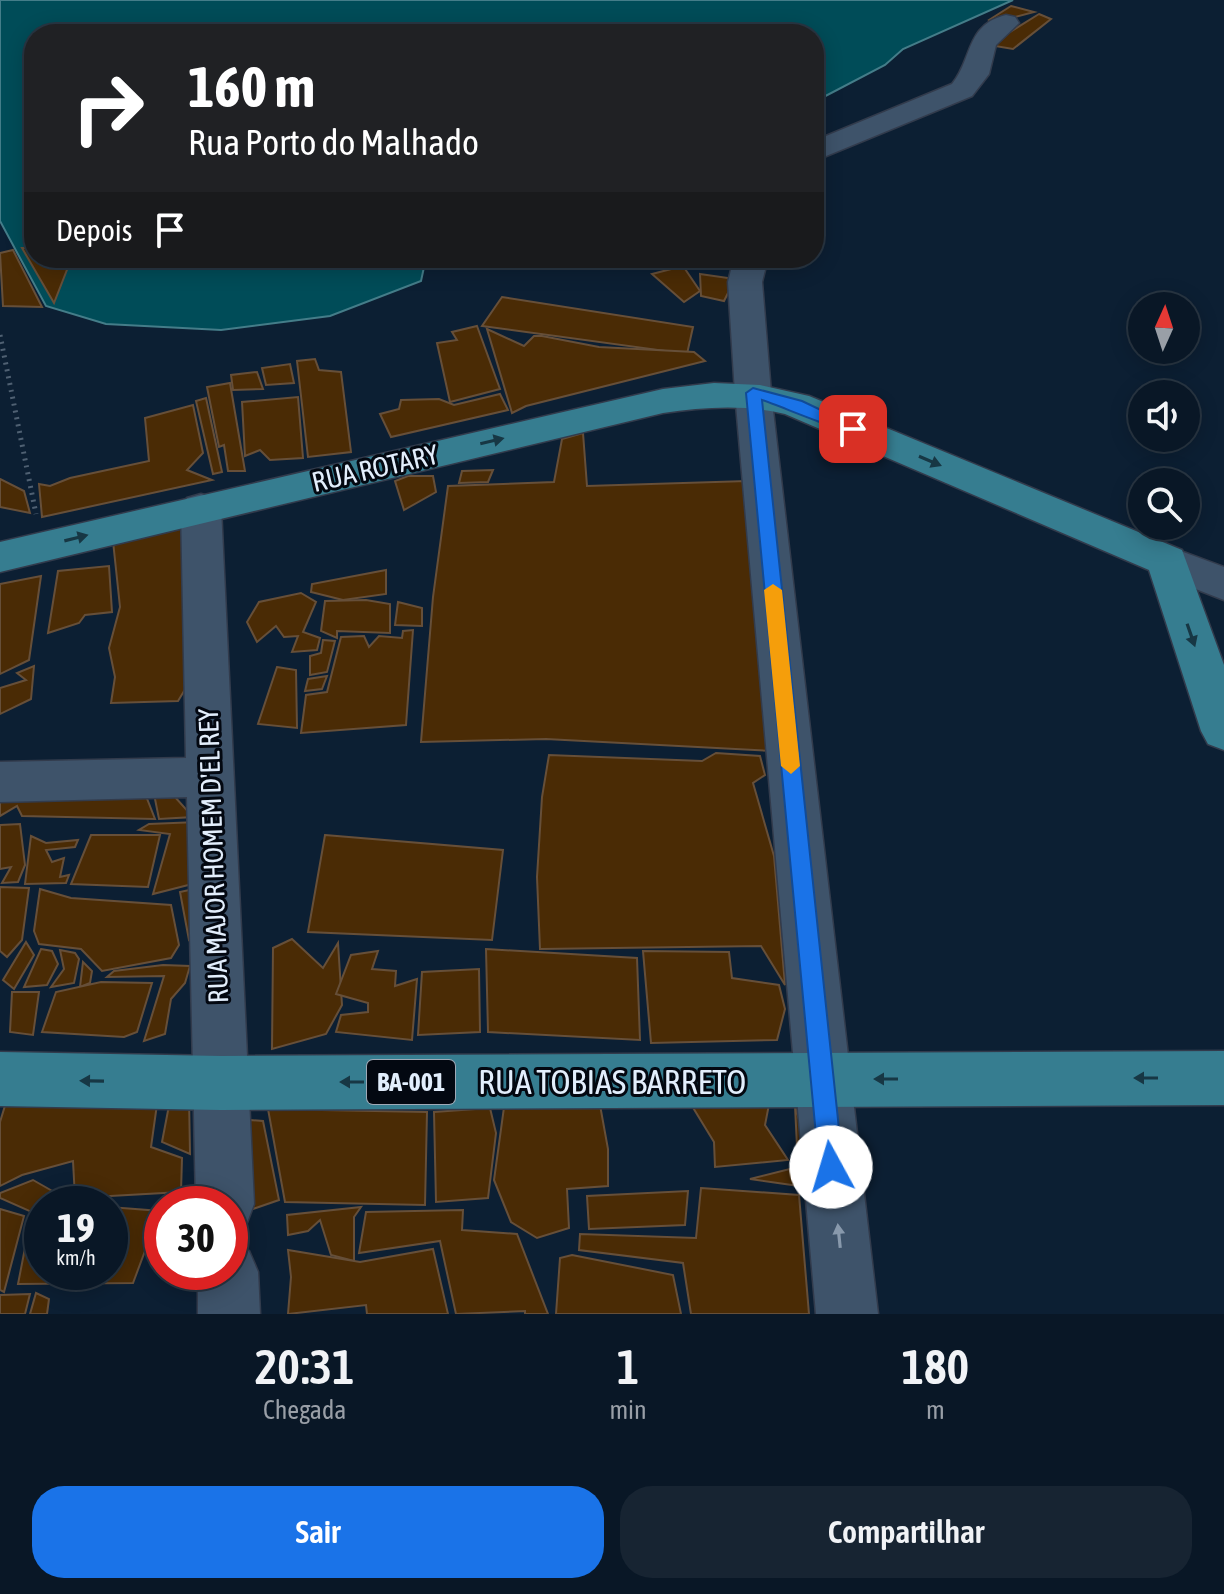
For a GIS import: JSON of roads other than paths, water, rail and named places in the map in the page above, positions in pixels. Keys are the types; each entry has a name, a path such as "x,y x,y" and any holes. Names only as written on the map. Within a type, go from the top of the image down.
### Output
{"main road":[{"name":"RUA ROTARY","path":"0,557 663,401 753,393"},
{"path":"753,393 796,405 1167,561 1224,731"},
{"name":"RUA TOBIAS BARRETO","path":"0,1079 221,1083 1224,1078"}],"street":[{"path":"824,148 962,90 975,74 977,56 983,42 1006,23"},
{"path":"748,268 745,282 753,393 847,1314"},
{"name":"RUA MAJOR HOMEM D'EL REY","path":"201,508 224,1186"},
{"path":"1167,561 1224,584"},
{"path":"0,782 210,777"},
{"path":"228,1290 229,1314"}]}
